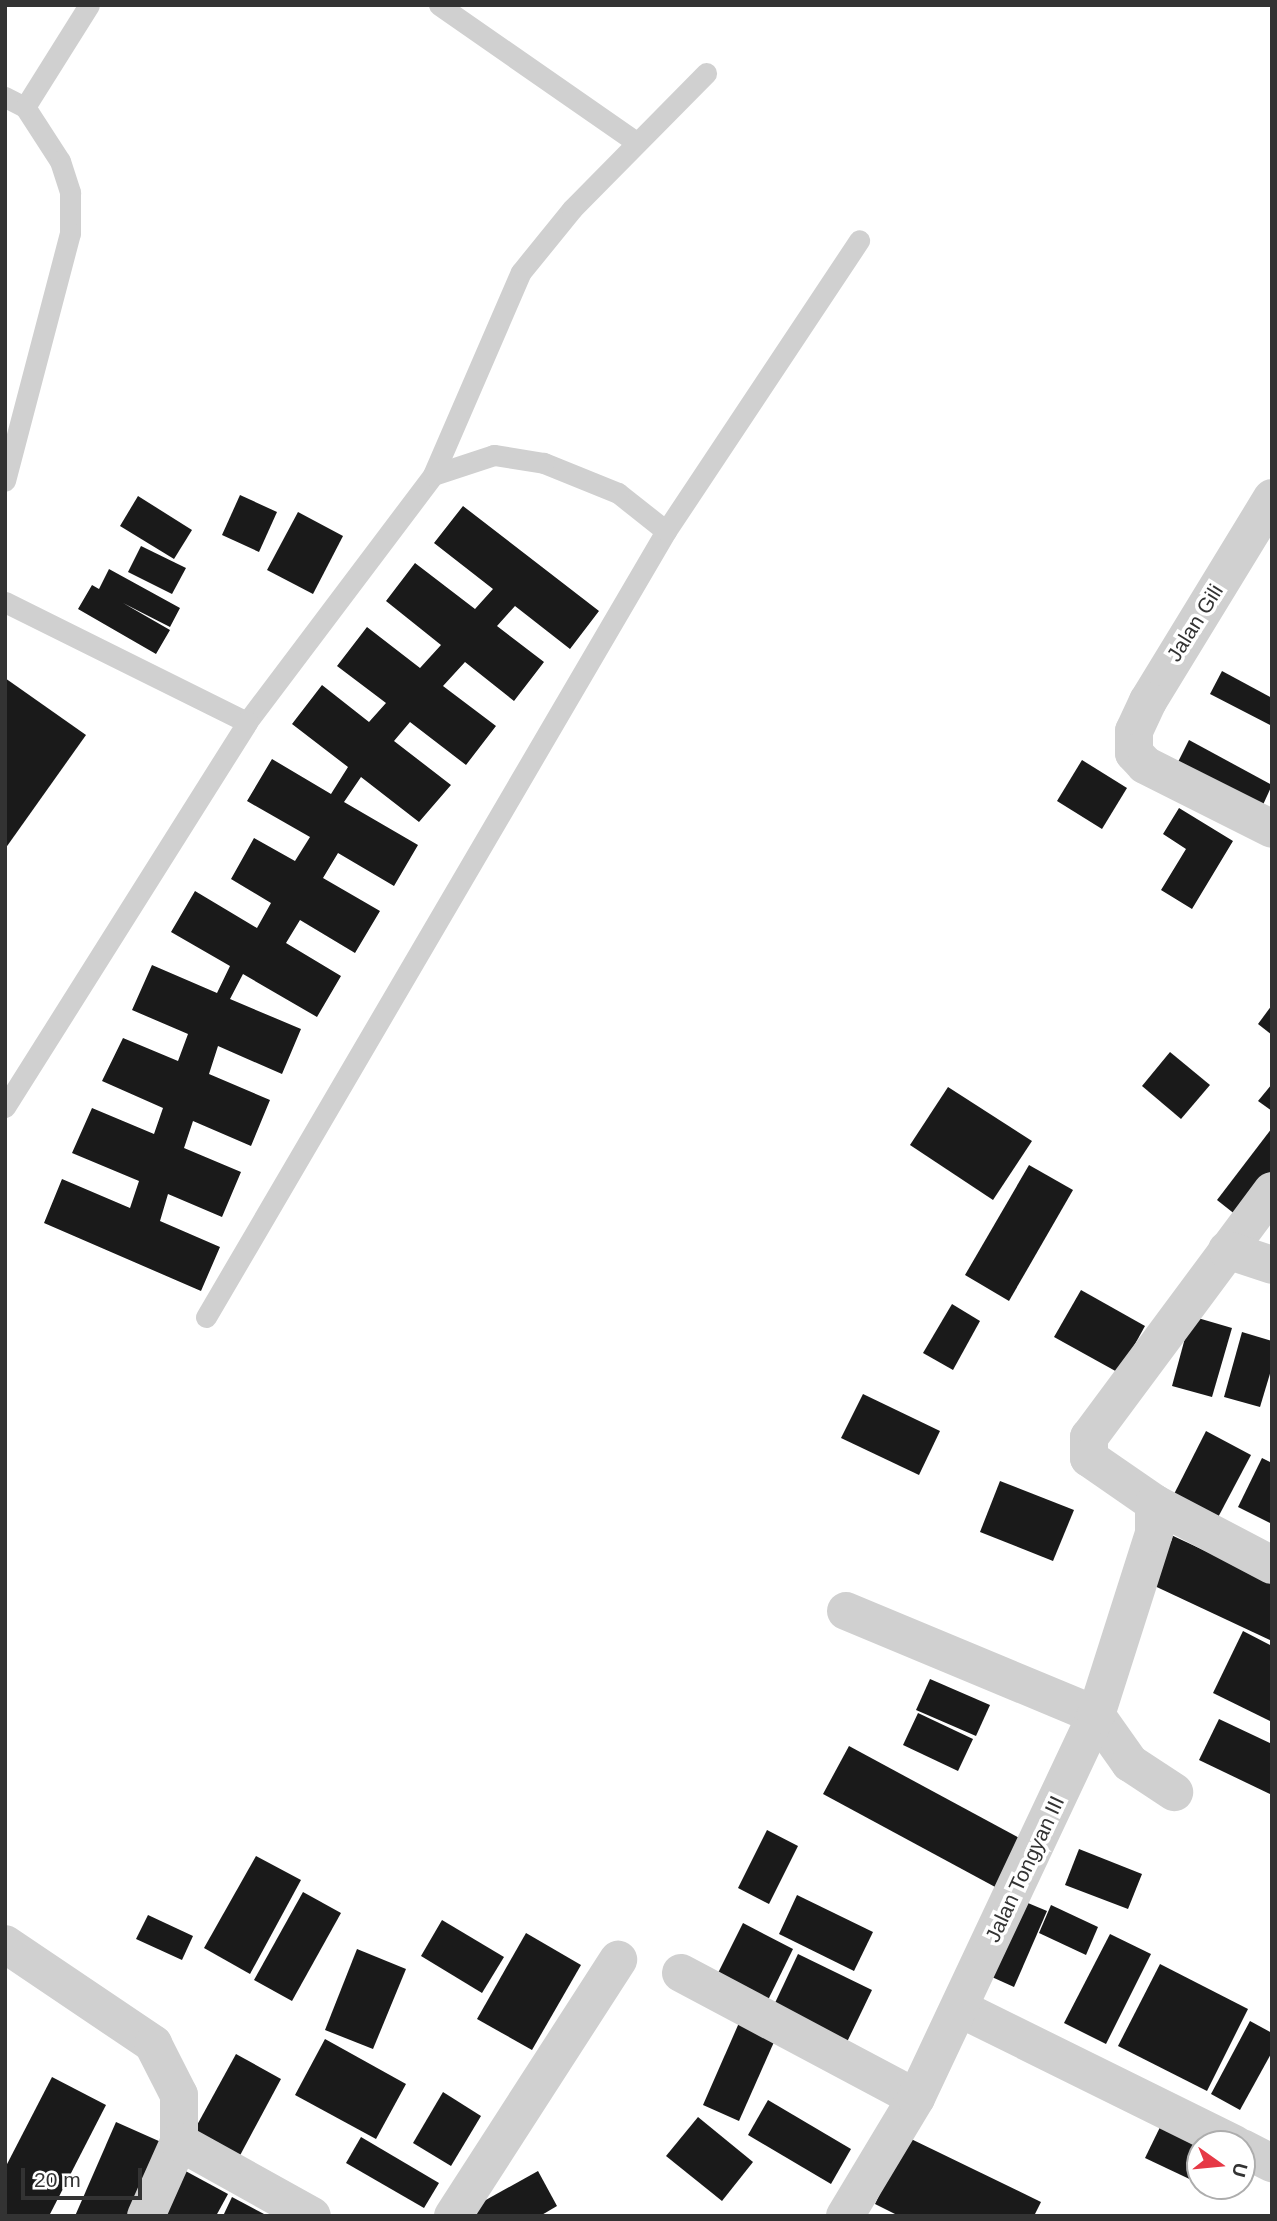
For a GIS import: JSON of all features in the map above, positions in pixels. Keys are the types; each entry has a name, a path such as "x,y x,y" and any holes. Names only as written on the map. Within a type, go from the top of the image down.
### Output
{"street":[{"name":"Jalan Gili","path":"1272,498 1148,701 1134,731 1134,753 1145,765 1272,829"},
{"path":"1272,1192 1089,1437 1089,1458 1154,1503 1272,1565"},
{"path":"1227,1250 1272,1265"},
{"name":"Jalan Tongyan III","path":"845,2216 916,2098 961,2009 1096,1715 1154,1533 1154,1503"},
{"path":"846,1611 1096,1715 1130,1763 1174,1792"},
{"path":"5,1944 153,2043 178,2095 179,2142 146,2216"},
{"path":"453,2216 618,1959"},
{"path":"681,1973 916,2098"},
{"path":"961,2009 1206,2130"},
{"path":"179,2142 312,2216"},
{"path":"1256,2155 1272,2162"}],"lane":[{"path":"25,107 89,5"},
{"path":"439,5 635,141"},
{"path":"5,1107 247,722 433,475 521,272 635,141 706,73"},
{"path":"5,97 25,107 60,161 70,192 70,233 5,481"},
{"path":"206,1317 666,531 859,240"},
{"path":"433,475 494,455 544,463 618,493 666,531"},
{"path":"5,602 247,722"}],"building":[{"path":"240,495 277,512 259,552 222,535"},
{"path":"138,496 192,530 174,559 120,526"},
{"path":"463,506 599,611 570,649 515,606 497,626 544,662 514,701 465,662 443,686 496,726 466,765 410,722 394,741 451,785 419,822 361,777 344,802 418,845 394,886 338,853 323,878 380,911 355,953 300,920 286,943 341,976 317,1017 243,974 230,999 301,1029 282,1074 218,1046 209,1074 270,1100 251,1146 193,1121 184,1148 241,1172 222,1217 168,1194 160,1221 220,1247 201,1291 44,1223 62,1179 130,1208 139,1181 72,1153 92,1108 154,1134 163,1108 102,1081 123,1038 178,1061 188,1034 132,1010 152,965 217,993 230,966 171,932 195,891 257,928 271,903 231,879 254,838 295,861 310,837 247,801 272,759 331,794 348,767 292,724 322,685 369,722 386,703 337,666 367,627 420,668 441,645 386,601 415,563 475,609 493,589 434,543"},
{"path":"298,512 343,536 313,594 267,570"},
{"path":"141,546 186,568 172,594 128,572"},
{"path":"109,569 180,608 170,627 123,603 170,630 156,654 78,609 92,585 99,589"},
{"path":"1222,671 1272,698 1272,726 1210,694"},
{"path":"5,678 86,735 5,849"},
{"path":"1189,740 1272,785 1257,818 1173,772"},
{"path":"1082,760 1127,788 1102,829 1057,801"},
{"path":"1179,808 1233,841 1192,909 1161,890 1186,849 1163,834"},
{"path":"1272,1005 1272,1035 1258,1024"},
{"path":"1170,1052 1210,1085 1181,1119 1142,1086"},
{"path":"1272,1084 1272,1111 1258,1101"},
{"path":"948,1087 1032,1141 993,1200 910,1145"},
{"path":"1272,1128 1272,1179 1241,1219 1217,1200"},
{"path":"1029,1165 1073,1190 1009,1301 965,1275"},
{"path":"1081,1290 1145,1326 1119,1373 1054,1337"},
{"path":"952,1304 980,1321 953,1370 923,1353"},
{"path":"1191,1316 1232,1328 1212,1397 1172,1386"},
{"path":"1242,1332 1272,1341 1272,1367 1260,1407 1224,1397"},
{"path":"863,1394 940,1431 919,1475 841,1438"},
{"path":"1206,1431 1251,1455 1215,1523 1171,1500"},
{"path":"1262,1458 1272,1463 1272,1524 1238,1507"},
{"path":"1000,1481 1074,1510 1053,1561 980,1532"},
{"path":"1169,1534 1272,1582 1272,1641 1146,1582"},
{"path":"1243,1631 1272,1646 1272,1722 1213,1693"},
{"path":"930,1679 990,1705 976,1736 916,1710"},
{"path":"918,1713 973,1739 958,1771 903,1745"},
{"path":"1219,1719 1272,1744 1272,1795 1199,1760"},
{"path":"849,1746 1023,1840 997,1888 823,1794"},
{"path":"767,1830 798,1846 769,1904 738,1888"},
{"path":"1079,1849 1142,1874 1128,1909 1065,1885"},
{"path":"256,1856 301,1880 250,1974 204,1948"},
{"path":"303,1892 341,1913 292,2001 254,1980"},
{"path":"797,1895 873,1932 854,1971 779,1934"},
{"path":"1016,1898 1047,1911 1014,1987 983,1973"},
{"path":"1051,1905 1098,1927 1086,1955 1039,1933"},
{"path":"148,1915 193,1936 182,1960 136,1939"},
{"path":"442,1920 504,1957 482,1993 421,1956"},
{"path":"743,1923 793,1949 768,2000 717,1975"},
{"path":"526,1933 581,1965 532,2050 477,2019"},
{"path":"1110,1934 1151,1954 1106,2044 1064,2023"},
{"path":"357,1949 406,1969 373,2049 325,2030"},
{"path":"798,1954 872,1990 847,2042 774,2005"},
{"path":"1160,1964 1248,2009 1207,2091 1118,2046"},
{"path":"742,2016 778,2033 739,2121 703,2105"},
{"path":"1250,2021 1272,2033 1272,2052 1240,2110 1211,2094"},
{"path":"325,2039 406,2084 376,2139 295,2095"},
{"path":"236,2054 281,2079 237,2161 191,2136"},
{"path":"52,2077 106,2105 49,2216 5,2216 5,2168"},
{"path":"443,2092 481,2116 451,2166 413,2143"},
{"path":"768,2100 851,2149 831,2184 748,2135"},
{"path":"698,2117 753,2162 722,2201 666,2156"},
{"path":"116,2122 170,2146 139,2216 75,2216"},
{"path":"1162,2123 1186,2136 1186,2177 1145,2158"},
{"path":"361,2137 439,2183 424,2208 346,2163"},
{"path":"907,2137 1041,2202 1034,2216 899,2216 875,2204"},
{"path":"180,2168 228,2194 216,2216 153,2216"},
{"path":"538,2171 557,2206 540,2216 469,2216 466,2211"},
{"path":"232,2197 264,2214 263,2216 223,2216"}]}
